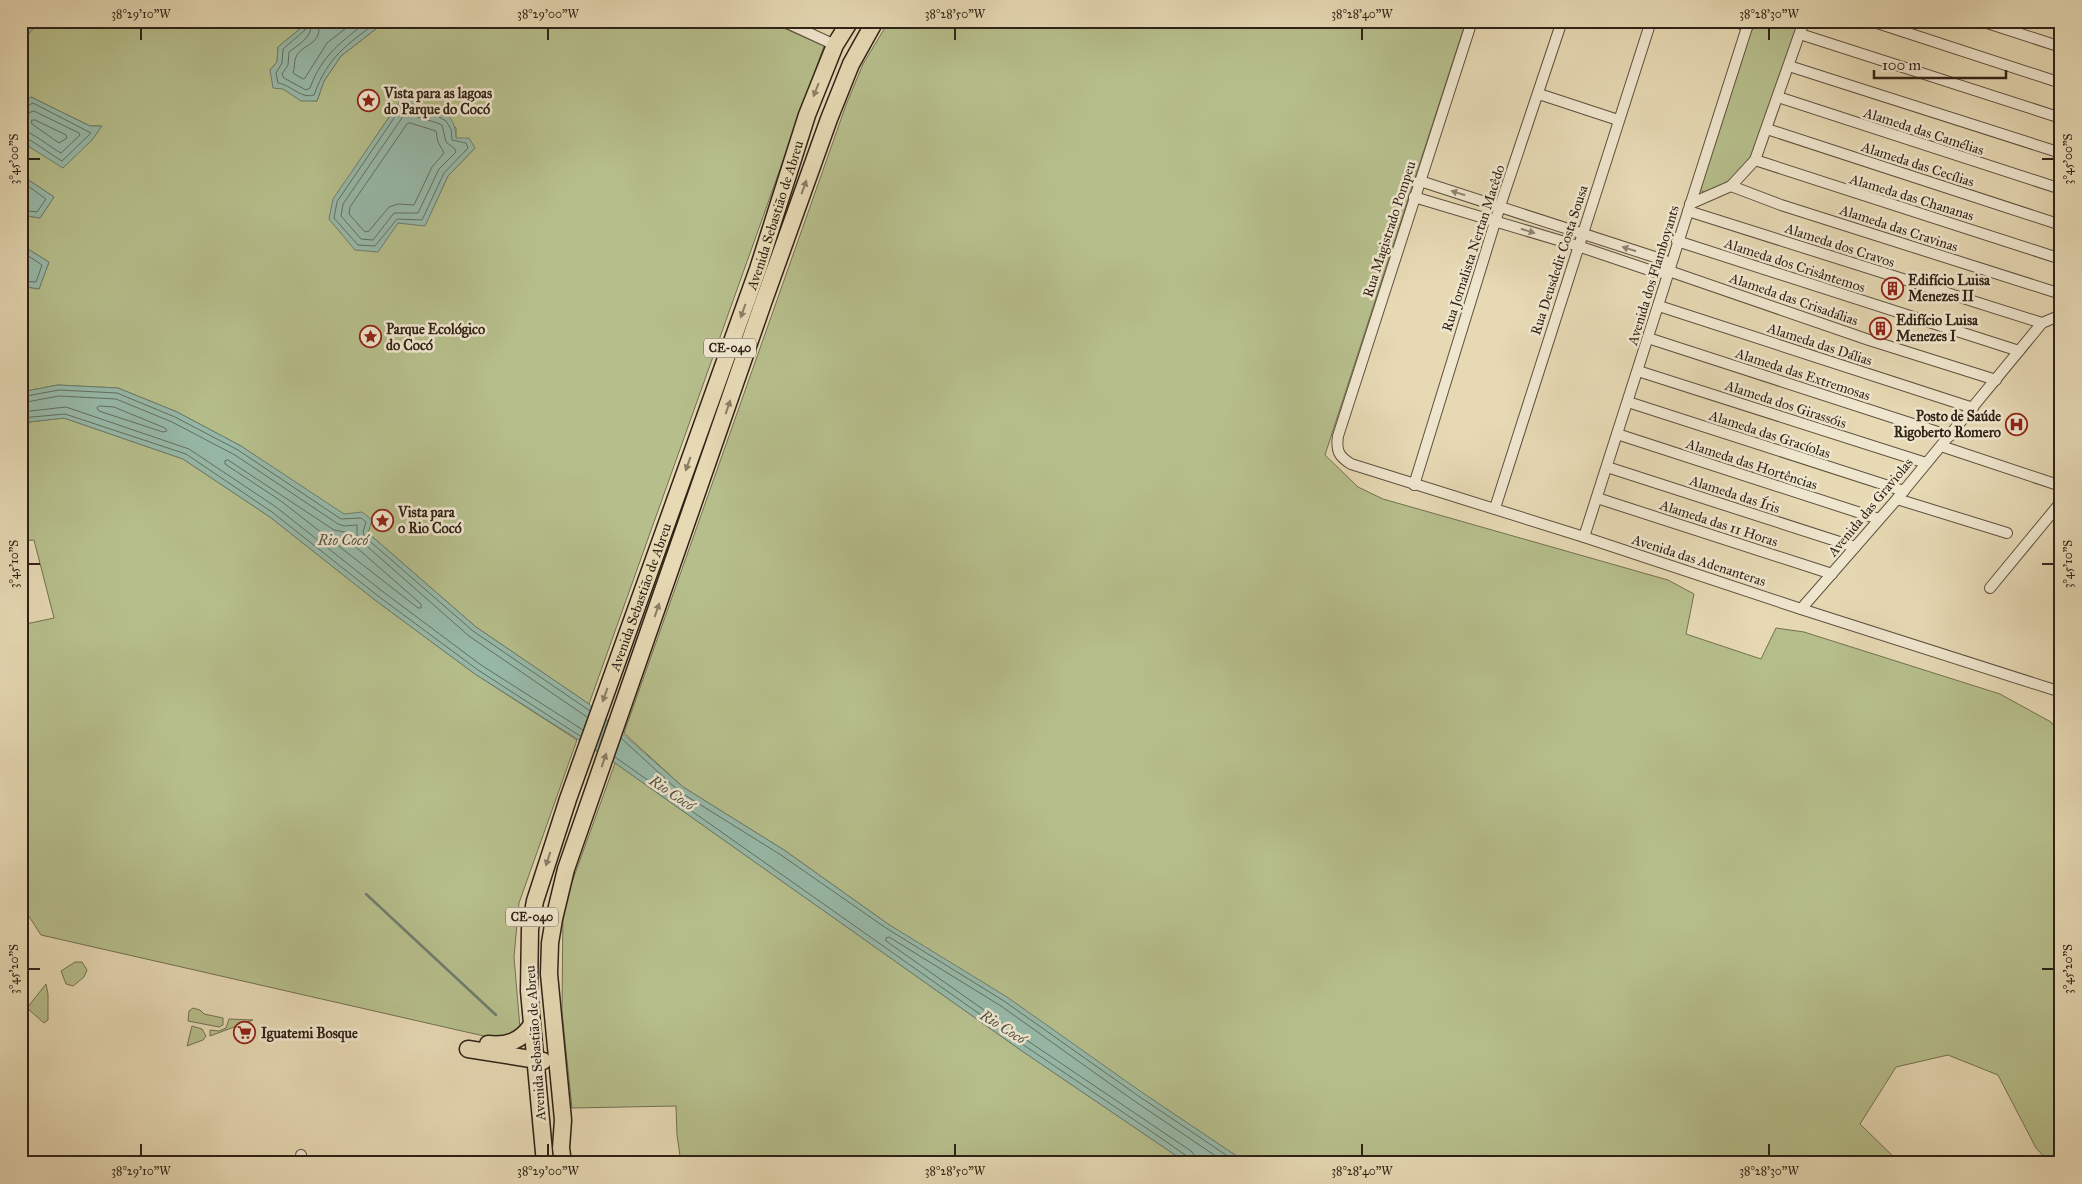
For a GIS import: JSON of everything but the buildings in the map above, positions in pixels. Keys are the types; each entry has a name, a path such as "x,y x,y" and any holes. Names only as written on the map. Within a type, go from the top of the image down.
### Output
{"main road":[{"name":"CE-040","path":"836,46 850,21"},
{"name":"Avenida Sebastião de Abreu","path":"562,1155 563,1120 549,974 550,943 556,904 566,869 793,219 840,89 856,54 875,21"},
{"name":"Avenida Sebastião de Abreu","path":"545,1163 537,1083 541,1056 531,1026 528,961 530,929 535,901 568,799 765,248 807,116 836,46"},
{"path":"787,179 781,212 786,221 793,219"},
{"path":"763,304 764,285 771,259 770,251 765,248"},
{"path":"549,974 546,996 549,1042 541,1056 562,1155"},
{"path":"474,1046 513,1042 524,1036 531,1026"},
{"path":"474,1046 498,1048 541,1056"},
{"path":"474,1046 522,1065 537,1083"}],"street":[{"path":"783,21 836,46"},
{"name":"Rua Magistrado Pompeu","path":"1336,447 1414,197 1472,21"},
{"name":"Rua Jornalista Nertan Macêdo","path":"1414,485 1495,221 1562,21"},
{"name":"Rua Deusdedit Costa Sousa","path":"1495,508 1651,21"},
{"path":"1732,21 1749,24"},
{"path":"1689,207 1731,186 1755,160 1804,21"},
{"path":"1871,21 2061,83"},
{"path":"1981,21 2061,47"},
{"name":"Avenida dos Flamboyants","path":"1584,537 1659,306 1677,241 1749,24"},
{"path":"1800,34 2061,118"},
{"path":"1789,66 2061,153"},
{"path":"1539,94 1618,120"},
{"name":"Alameda das Camélias","path":"1778,97 2061,189"},
{"name":"Alameda das Cecílias","path":"1767,130 2061,225"},
{"name":"Alameda das Chananas","path":"1755,160 2061,259"},
{"path":"1414,197 1578,246 1658,273 1669,271 1664,260 1420,181"},
{"name":"Alameda das Cravinas","path":"1731,186 1781,205 2061,294"},
{"name":"Alameda dos Cravos","path":"1689,207 2042,323"},
{"name":"Alameda dos Crisântemos","path":"1677,241 2019,351"},
{"name":"Alameda das Crisadálias","path":"1669,271 1869,340 1996,380"},
{"name":"Alameda das Dálias","path":"1659,306 1973,408"},
{"name":"Avenida das Graviolas","path":"1801,609 1950,436 2042,323 2061,315"},
{"name":"Alameda das Extremosas","path":"1648,338 1950,436"},
{"name":"Alameda dos Girassóis","path":"1638,371 1926,463"},
{"name":"Alameda das Gracíolas","path":"1628,402 2007,533"},
{"name":"Alameda das Hortências","path":"1617,434 1879,519"},
{"path":"1941,446 2061,486"},
{"name":"Avenida das Adenanteras","path":"1336,447 1342,459 1351,464 1414,485 1495,508 2061,692"},
{"name":"Alameda das Íris","path":"1607,466 1855,547"},
{"name":"Alameda das 11 Horas","path":"1597,498 1832,574"},
{"path":"1990,588 2061,502"}],"green space":[{"name":"Parque Ecológico do Cocó","path":"40,21 295,21 301,28 278,47 277,62 270,70 289,93 301,99 317,101 324,81 341,56 386,21 768,21 824,46 589,704 476,627 368,533 241,446 177,412 118,388 58,385 21,392 21,286 39,289 49,262 21,245 21,215 40,218 54,197 21,175 21,139 31,148 101,126 90,126 31,97 21,106 21,42","holes":["407,91 422,108 436,110 456,128 456,138 475,148 448,176 425,225 398,223 375,138"]},
{"path":"889,21 1466,21 1325,455 1358,487 1383,499 1668,580 1694,594 1686,634 1761,659 1776,628 1804,632 2000,694 2051,722 2061,736 2061,1163 2050,1163 2036,1148 1998,1075 1948,1055 1896,1067 1860,1124 1900,1163 1247,1163 888,924 784,850 683,787 624,733 846,105 863,64"},
{"path":"1753,21 1800,21 1754,155 1732,179 1718,187 1703,192 1700,190"},
{"path":"64,418 183,459 270,517 375,600 475,674 577,740 519,903 514,957 520,1028 497,1039 41,935 21,904 21,625 54,618 34,540 21,541 21,423"},
{"path":"615,763 1022,1051 1187,1163 681,1163 677,1135 676,1106 572,1108 562,1012 563,907"},
{"path":"75,962 82,962 87,970 84,977 73,986 66,984 61,971"},
{"path":"46,984 48,1020 44,1023 27,1008"},
{"path":"193,1008 200,1010 204,1014 223,1018 223,1025 219,1027 188,1021 189,1011"},
{"path":"229,1019 253,1020 210,1036 210,1030 219,1031 226,1028"},
{"path":"192,1026 202,1029 206,1036 203,1040 187,1046"}],"water":[{"path":"21,21 40,21 21,42"},
{"path":"295,21 386,21 341,56 324,81 317,101 301,101 283,89 273,88 270,70 277,62 278,47 301,28"},
{"path":"407,91 422,108 442,112 450,118 456,138 469,138 475,148 448,176 425,226 398,223 378,252 355,250 329,219 333,199"},
{"path":"31,97 90,126 102,126 92,140 63,168 31,148 21,139 21,106"},
{"path":"21,175 54,197 40,218 21,215"},
{"path":"21,245 49,262 39,289 21,286"},
{"name":"Rio Cocó","path":"58,385 118,388 177,412 241,446 344,514 362,512 372,520 368,533 476,627 589,704 683,787 784,850 888,924 1007,997 1140,1091 1247,1163 1187,1163 1022,1051 615,763 475,674 375,600 270,517 183,459 64,418 21,423 21,392"}],"waterway":[{"path":"366,894 496,1015"}],"place":[{"name":"Vista para as lagoas do Parque do Cocó","path":"368,101"},
{"name":"Edifício Luisa Menezes II","path":"1892,288"},
{"name":"Edifício Luisa Menezes I","path":"1880,328"},
{"name":"Parque Ecológico do Cocó","path":"370,337"},
{"name":"Posto de Saúde Rigoberto Romero","path":"2017,424"},
{"name":"Vista para o Rio Cocó","path":"382,520"},
{"name":"Iguatemi Bosque","path":"245,1033"}]}
